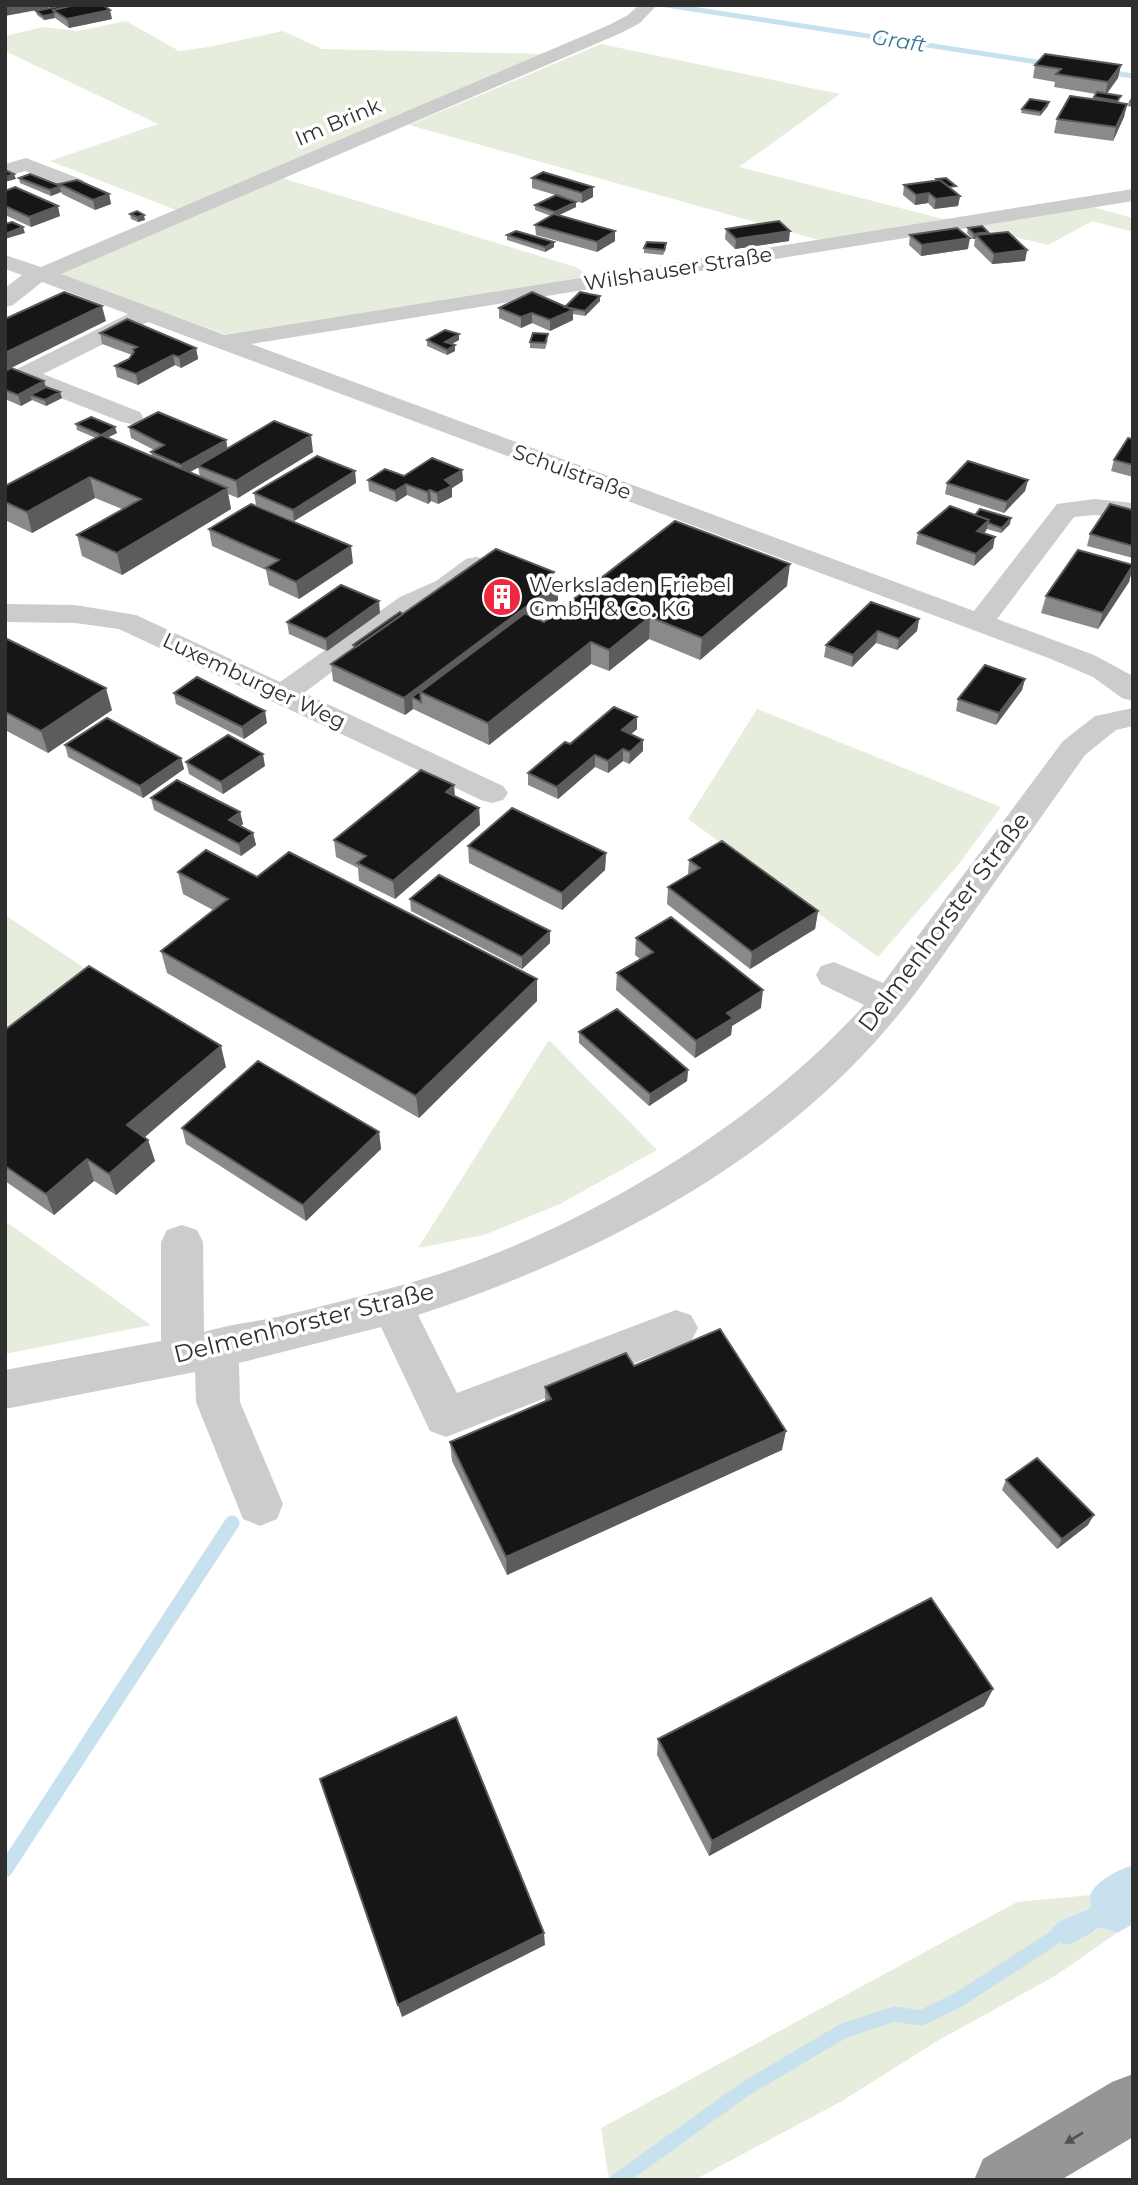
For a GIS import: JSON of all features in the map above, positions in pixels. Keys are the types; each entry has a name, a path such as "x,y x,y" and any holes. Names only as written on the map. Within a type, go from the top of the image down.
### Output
{"highway":[{"path":"1004,2180 1133,2103"}],"street":[{"name":"Im Brink","path":"5,300 27,281 615,29 634,19 649,5"},
{"path":"5,171 26,164 76,184"},
{"name":"Wilshauser Straße","path":"222,342 1133,194"},
{"path":"1066,207 1106,217"},
{"name":"Schulstraße","path":"5,261 980,623 1098,669 1124,683 1133,692"},
{"path":"131,417 23,375 146,314"},
{"path":"980,623 1066,510 1095,507 1133,511"},
{"path":"282,694 410,603 446,587 492,554"},
{"name":"Luxemburger Weg","path":"5,613 75,614 126,621 492,793"},
{"name":"Delmenhorster Straße","path":"5,1390 199,1351 392,1305 524,1259 642,1184 751,1131 828,1067 889,1002 1074,748 1106,723 1133,717"},
{"path":"834,975 889,1002"},
{"path":"182,1242 199,1351 260,1504"},
{"path":"392,1305 446,1417 676,1328"}],"green space":[{"path":"126,21 179,51 283,31 322,49 548,54 176,210 50,161 158,124 5,51 5,36 43,27 78,31"},
{"path":"601,44 840,94 739,167 951,221 819,240 409,125"},
{"path":"282,178 576,267 589,276 233,337 55,274"},
{"path":"1089,206 1133,218 1133,232 1092,221 1048,245 974,227"},
{"path":"757,709 1001,807 958,865 878,957 688,819"},
{"path":"5,915 101,979 5,1054"},
{"path":"549,1040 657,1150 560,1204 484,1235 418,1248"},
{"path":"5,1221 151,1325 5,1354"},
{"path":"1090,1895 1091,1908 1060,1921 1095,1932 1101,1926 1117,1933 1055,1976 939,2040 842,2101 694,2180 609,2180 601,2128 1017,1902"}],"water":[{"path":"1133,1866 1133,1924 1117,1933 1101,1927 1065,1945 1054,1938 1052,1928 1060,1921 1091,1908 1090,1896 1096,1886 1115,1873"}],"building":[{"path":"75,5 103,5 110,10 67,19 53,10"},
{"path":"70,6 53,10 54,14 43,16 36,11"},
{"path":"1045,54 1121,65 1108,82 1056,74 1061,69 1035,65"},
{"path":"1097,92 1121,96 1117,101 1094,97"},
{"path":"1070,96 1127,104 1116,127 1057,119"},
{"path":"1030,99 1049,102 1041,112 1022,109"},
{"path":"5,170 14,174 5,177"},
{"path":"543,172 593,187 582,193 532,178"},
{"path":"30,174 61,186 50,190 19,178"},
{"path":"946,178 956,186 949,187 936,179"},
{"path":"77,180 109,194 93,200 59,184"},
{"path":"940,180 960,196 936,199 929,193 916,195 904,185"},
{"path":"15,187 58,206 29,217 5,206 5,191"},
{"path":"556,195 576,202 555,212 535,205"},
{"path":"137,211 144,215 137,217 130,214"},
{"path":"554,214 615,231 597,242 535,225"},
{"path":"779,221 790,231 736,239 726,229"},
{"path":"12,222 23,227 5,234 5,224"},
{"path":"982,226 988,232 974,234 968,228"},
{"path":"957,228 970,238 922,245 910,235"},
{"path":"516,231 554,242 545,247 507,235"},
{"path":"1008,232 1027,250 994,254 976,235"},
{"path":"647,242 666,243 664,250 644,248"},
{"path":"64,292 102,306 5,353 5,319"},
{"path":"532,292 573,310 550,320 532,313 521,317 499,308"},
{"path":"580,292 600,296 585,311 565,307"},
{"path":"127,319 196,348 179,357 173,355 136,374 115,366 129,359 133,349 137,347 100,333"},
{"path":"445,330 459,334 445,342 455,345 447,350 427,340"},
{"path":"533,333 548,334 545,343 530,342"},
{"path":"11,368 44,381 18,395 5,390 5,371"},
{"path":"46,387 60,392 45,400 30,395"},
{"path":"158,412 226,440 181,465 151,452 164,445 129,427"},
{"path":"91,417 115,427 101,435 76,424"},
{"path":"274,421 311,435 236,481 198,466"},
{"path":"101,435 227,488 117,553 77,535 141,499 90,477 27,512 5,502 5,486"},
{"path":"1128,438 1133,439 1133,465 1114,460"},
{"path":"317,456 355,471 293,510 254,493"},
{"path":"432,458 462,470 445,480 452,486 437,493 406,484 395,491 368,480 385,469 404,476"},
{"path":"968,461 1028,480 1007,502 947,483"},
{"path":"251,504 351,546 296,582 266,568 279,560 209,529"},
{"path":"1110,504 1133,510 1133,546 1090,534"},
{"path":"950,506 989,520 977,531 995,537 976,554 918,533"},
{"path":"980,509 1011,518 1002,528 975,515"},
{"path":"675,521 790,564 702,638 650,617 609,650 591,642 488,723 420,692 524,613 544,622"},
{"path":"496,549 554,572 546,578 558,583 404,698 331,664"},
{"path":"1078,550 1133,565 1103,613 1046,596"},
{"path":"341,585 379,601 326,639 287,622"},
{"path":"871,602 919,619 899,639 878,631 853,655 826,645"},
{"path":"400,612 403,614 356,647 353,645"},
{"path":"524,614 420,692 421,702 412,697"},
{"path":"5,638 106,688 41,731 5,712"},
{"path":"985,665 1025,679 999,713 958,699"},
{"path":"197,677 265,711 242,727 174,693"},
{"path":"614,707 637,717 622,730 643,740 630,752 623,749 608,761 595,755 557,787 528,773 565,742 570,744"},
{"path":"107,718 181,758 140,786 65,745"},
{"path":"228,735 263,754 221,782 186,762"},
{"path":"421,770 454,785 446,792 479,808 393,881 357,863 366,856 334,840"},
{"path":"177,780 240,812 229,820 253,833 239,844 151,798"},
{"path":"512,808 606,853 562,893 468,846"},
{"path":"722,841 818,911 752,952 668,887 700,868 689,860"},
{"path":"206,850 257,877 289,852 537,979 416,1096 161,951 228,899 178,872"},
{"path":"439,875 550,931 522,957 410,899"},
{"path":"671,917 763,990 727,1013 733,1018 696,1041 617,973 653,952 636,938"},
{"path":"89,966 221,1046 127,1125 148,1140 109,1174 87,1159 46,1194 5,1166 5,1030"},
{"path":"617,1009 688,1070 650,1094 579,1032"},
{"path":"258,1061 379,1132 303,1205 182,1128"},
{"path":"720,1329 786,1431 506,1557 450,1442 551,1399 545,1387 626,1353 634,1366"},
{"path":"1037,1458 1094,1515 1062,1539 1006,1480"},
{"path":"931,1598 993,1689 712,1841 658,1739"},
{"path":"456,1717 544,1933 398,2005 320,1779"}],"waterway":[{"name":"Graft","path":"666,5 1050,64"},
{"name":"Graft","path":"1108,72 1133,76"},
{"path":"5,1870 232,1523"},
{"path":"618,2180 745,2089 843,2031 894,2014 921,2018 958,2000 1054,1938"}],"place":[{"name":"Werksladen Friebel GmbH & Co. KG","path":"502,597"}]}
